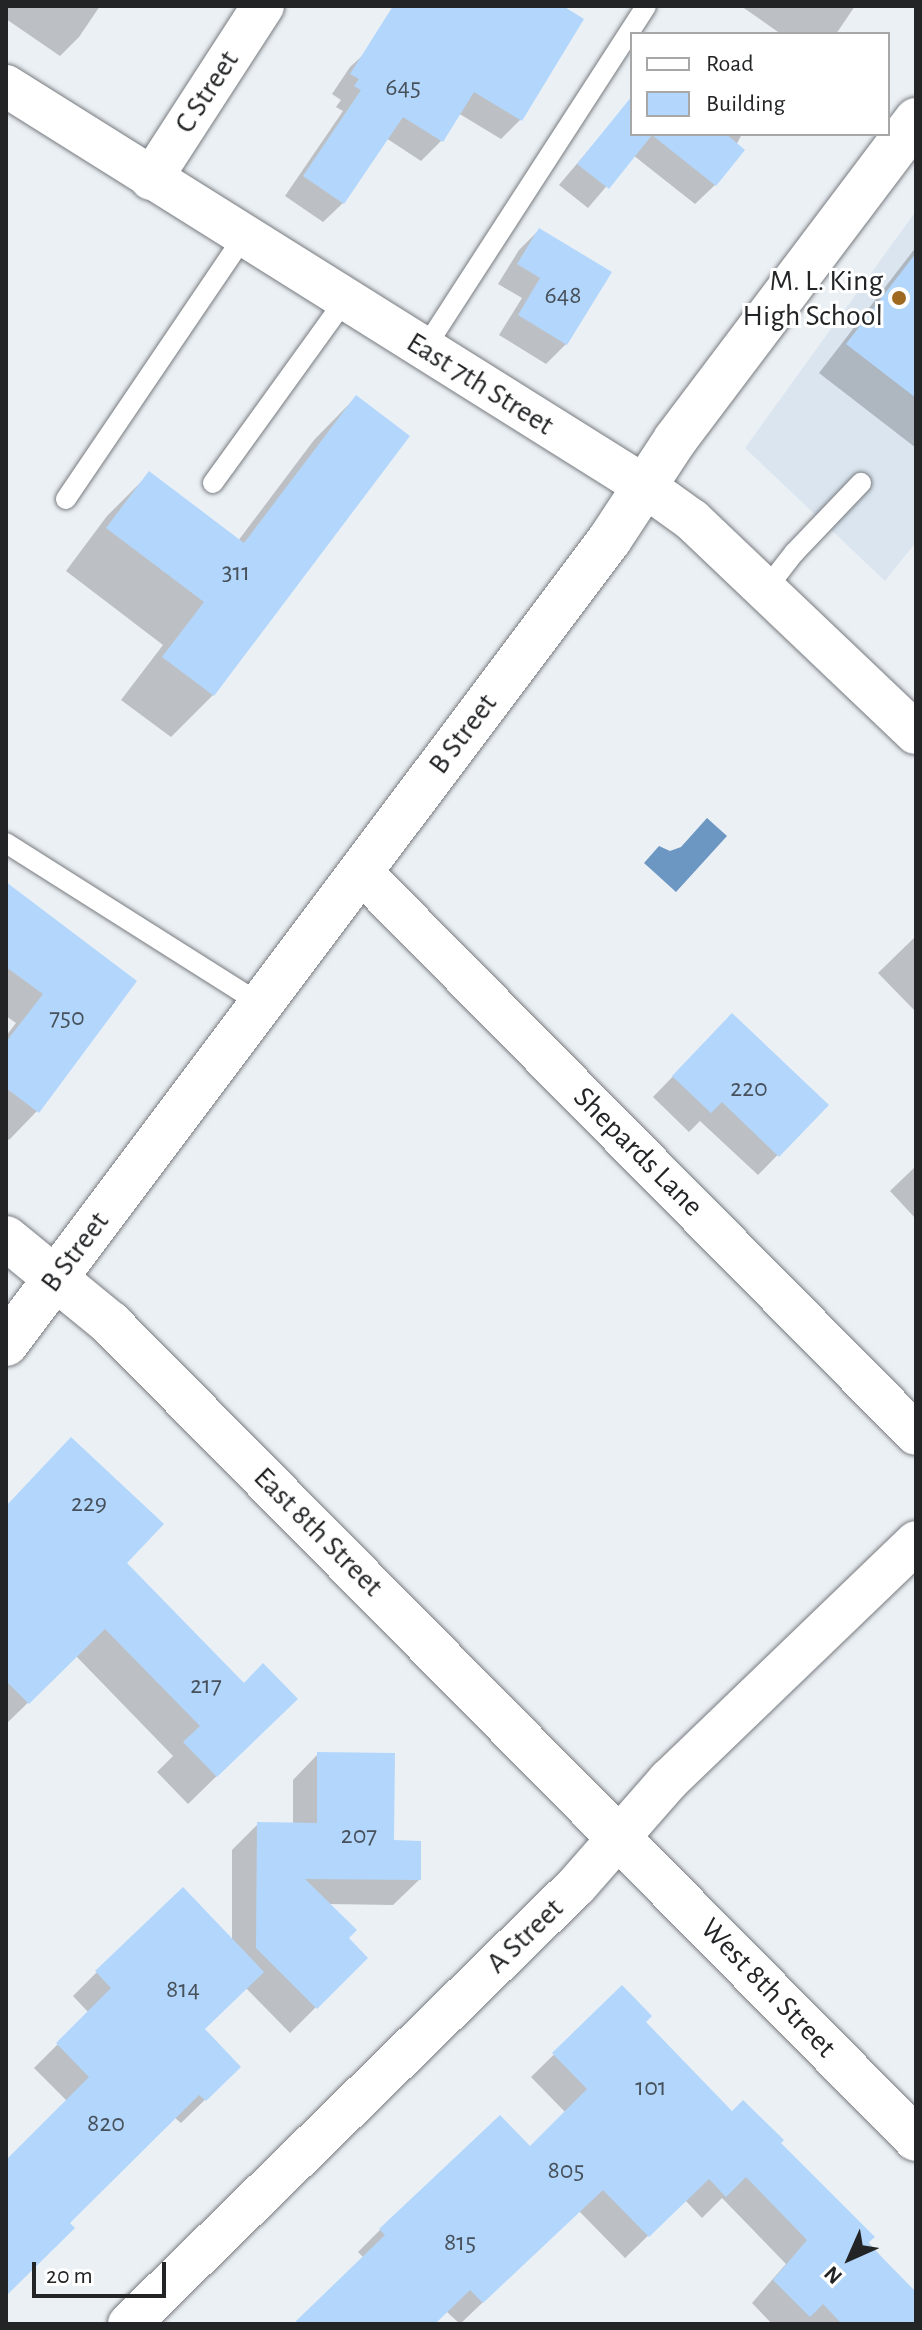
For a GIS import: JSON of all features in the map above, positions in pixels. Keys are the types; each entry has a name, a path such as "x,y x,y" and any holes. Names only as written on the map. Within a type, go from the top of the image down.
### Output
{"street":[{"name":"C Street","path":"151,179 263,6"},
{"name":"East 7th Street","path":"6,86 243,238 646,487 692,520 915,729"},
{"name":"B Street","path":"6,1344 646,487 675,440 916,120"},
{"name":"Shepards Lane","path":"360,871 916,1434"},
{"name":"East 8th Street","path":"6,1238 110,1323 621,1837"},
{"name":"A Street","path":"129,2324 577,1885 669,1780 916,1542"},
{"name":"West 8th Street","path":"621,1837 916,2139"}],"lane":[{"path":"425,348 646,6"},
{"path":"66,499 243,238"},
{"path":"213,483 345,300"},
{"path":"766,589 794,553 861,483"},
{"path":"6,843 259,1003"}],"shaded area":[{"path":"916,211 916,542 885,581 745,448"}],"water":[{"path":"707,818 727,836 676,892 644,863 659,846 670,851 681,847"}],"building":[{"path":"393,6 563,6 584,19 522,121 474,92 443,142 403,117 344,204 303,176 361,90 354,86 359,79 350,74"},
{"path":"630,98 630,136 651,136 609,189 577,164"},
{"path":"653,136 728,136 745,150 716,186"},
{"path":"539,228 612,272 567,345 518,315 540,278 517,264"},
{"name":"M. L. King High School","path":"916,253 916,398 846,344"},
{"path":"356,395 410,436 214,696 162,657 204,602 106,528 149,471 244,543"},
{"path":"6,882 137,981 39,1113 6,1088 6,1042 43,994 6,967"},
{"path":"732,1013 829,1105 779,1157 722,1102 711,1113 672,1076"},
{"path":"71,1437 164,1524 127,1563 244,1683 263,1663 298,1699 217,1777 183,1742 200,1726 105,1629 29,1704 6,1681 6,1506"},
{"path":"317,1752 395,1753 394,1840 421,1841 421,1880 305,1879 357,1930 349,1938 368,1958 317,2009 256,1948 257,1822 317,1823"},
{"path":"183,1887 264,1972 205,2029 241,2067 206,2101 199,2095 70,2223 75,2228 6,2296 6,2160 89,2077 56,2043 111,1988 95,1971"},
{"path":"622,1985 652,2016 646,2022 732,2111 743,2100 784,2140 781,2143 875,2237 868,2243 916,2292 916,2324 842,2324 823,2304 810,2317 773,2280 807,2240 746,2177 726,2197 709,2179 649,2237 603,2190 483,2303 470,2290 435,2324 293,2324 385,2235 379,2229 500,2115 530,2146 587,2089 552,2053"}],"place":[{"name":"M. L. King High School","path":"899,298"}]}
